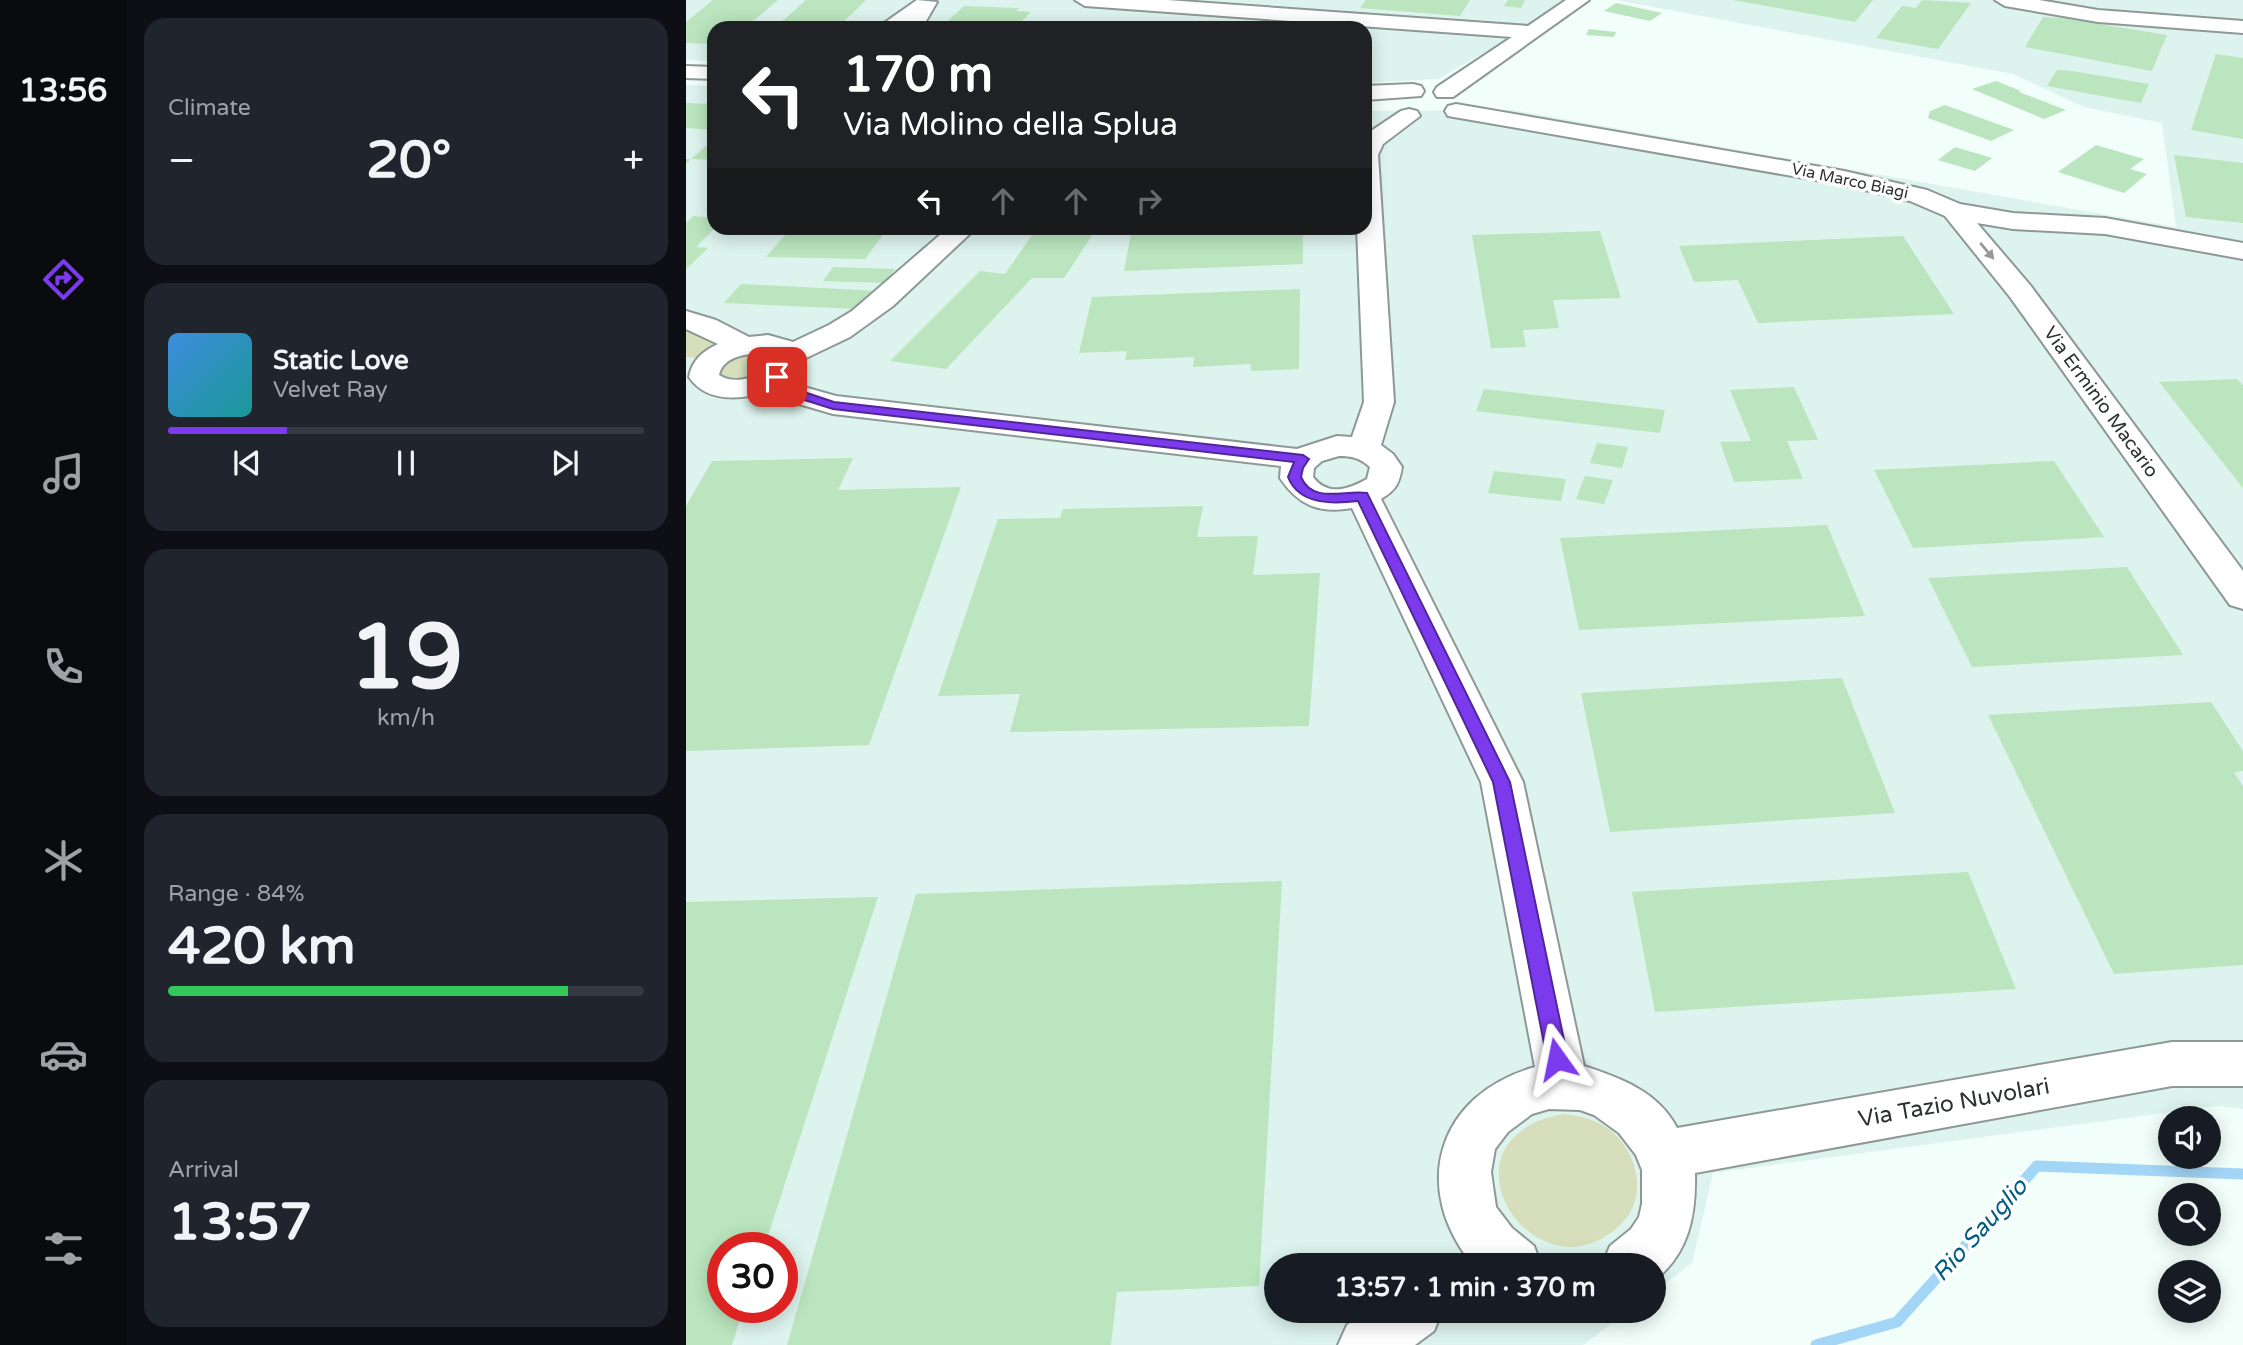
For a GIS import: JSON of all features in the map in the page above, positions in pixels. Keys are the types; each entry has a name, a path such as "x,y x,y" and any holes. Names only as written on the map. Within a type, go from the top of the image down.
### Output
{"street":[{"path":"1085,0 1529,32"},
{"path":"1372,95 1430,118 1529,32 1579,0"},
{"path":"2005,0 2098,16 2243,27"},
{"path":"898,21 928,1"},
{"path":"918,21 928,1"},
{"path":"686,72 707,74"},
{"path":"686,80 707,82"},
{"name":"Via Marco Biagi","path":"1451,102 1844,178 1917,195 1954,211 2013,221 2105,226 2243,251"},
{"path":"1372,104 1405,106"},
{"path":"1372,143 1405,106"},
{"name":"Via Erminio Macario","path":"1954,211 2020,291 2243,597"},
{"path":"2020,291 2014,262 2057,224"},
{"path":"703,371 725,388 752,387 855,324 954,235"},
{"path":"1364,449 1379,402 1370,235"},
{"path":"686,320 706,326 744,346"},
{"path":"686,404 703,371 722,354 744,346 768,344 786,349 784,365 793,393 833,405 1303,459"},
{"path":"1351,446 1364,449 1382,460 1386,475 1382,484 1363,496 1332,500 1306,492 1298,485 1296,468 1303,459 1324,449 1351,446"},
{"path":"1363,496 1502,782 1563,1085"},
{"name":"Via Tazio Nuvolari","path":"1665,1154 2172,1064 2243,1064"},
{"path":"1490,1253 1473,1222 1464,1190 1466,1156 1479,1127 1501,1104 1530,1090 1563,1085 1595,1090 1624,1104 1649,1126 1665,1154 1672,1186 1667,1217 1652,1246 1644,1253"},
{"path":"1367,1345 1397,1323"}],"shaded area":[{"path":"686,0 1563,0 1503,42 1438,79 1372,83 1372,21 707,21 707,61 686,60"},
{"path":"1616,0 2243,0 2243,1109 2221,1106 2158,1106 2158,1114 1713,1173 1692,1263 1666,1283 1666,1253 1264,1253 1264,1323 1612,1323 1583,1345 686,1345 686,85 707,86 707,235 1372,235 1372,111 1512,110 2176,227 2162,123 2084,107 2013,74"}],"green space":[{"path":"686,329 721,342 702,358 686,357"},
{"path":"761,350 775,354 777,363 764,372 741,381 725,379 718,374 725,359"},
{"path":"1563,1114 1594,1121 1615,1134 1624,1145 1636,1171 1636,1199 1631,1212 1622,1223 1590,1244 1558,1245 1530,1233 1510,1210 1499,1182 1503,1154 1523,1130"}],"building":[{"path":"713,0 778,0 753,21 707,21 707,44 686,43 686,22"},
{"path":"806,0 866,0 844,21 783,21"},
{"path":"1366,0 1470,0 1460,16 1360,8"},
{"path":"1508,0 1525,0 1521,8 1504,6"},
{"path":"1733,0 1873,0 1855,22"},
{"path":"1922,0 1971,3 1938,49 1876,38 1902,6 1916,8"},
{"path":"1616,3 1662,13 1650,21 1604,11"},
{"path":"964,6 1019,8 1016,11 1031,12 1022,21 948,21"},
{"path":"2043,17 2167,35 2152,71 2025,47"},
{"path":"1589,29 1616,32 1614,37 1586,35"},
{"path":"2216,54 2243,58 2243,139 2191,130"},
{"path":"2057,70 2149,84 2141,103 2047,86"},
{"path":"1996,81 2066,110 2044,119 1972,89"},
{"path":"686,103 707,104 707,130 686,128"},
{"path":"1945,105 2014,130 1991,141 1928,118 1930,111"},
{"path":"707,145 707,160 691,159"},
{"path":"2096,145 2144,159 2130,169 2147,174 2124,193 2058,172"},
{"path":"1955,147 1992,158 1975,171 1938,160"},
{"path":"2174,155 2243,163 2243,223 2186,217"},
{"path":"693,216 707,217 708,235 696,247 708,248 686,269 686,223"},
{"path":"1600,231 1621,298 1553,300 1559,328 1523,330 1526,347 1491,348 1472,235"},
{"path":"785,235 883,235 865,259 766,257"},
{"path":"1032,235 1092,235 1064,278 1032,278 946,369 890,361 980,271 1005,274"},
{"path":"1131,235 1303,235 1303,264 1124,271"},
{"path":"1903,236 1954,314 1758,323 1738,280 1694,282 1679,246"},
{"path":"833,267 895,269 885,283 823,281"},
{"path":"741,284 880,291 857,309 724,303"},
{"path":"1300,289 1299,369 1251,371 1251,364 1193,367 1194,357 1125,360 1127,351 1079,353 1092,297"},
{"path":"2237,379 2243,385 2243,488 2159,382"},
{"path":"1794,387 1818,440 1787,441 1803,479 1734,482 1720,442 1751,441 1730,390"},
{"path":"1484,389 1665,410 1660,433 1476,411"},
{"path":"1597,443 1628,447 1622,468 1590,463"},
{"path":"853,458 838,490 961,487 869,745 686,751 686,506 712,461"},
{"path":"2054,461 2104,537 1913,548 1874,470"},
{"path":"1494,471 1566,479 1561,501 1488,493"},
{"path":"1585,476 1613,480 1604,504 1576,499"},
{"path":"1203,506 1197,537 1258,536 1253,575 1320,573 1309,726 1010,732 1020,694 938,696 998,519 1060,518 1063,509"},
{"path":"1827,525 1865,616 1579,630 1560,538"},
{"path":"2127,567 2183,655 1972,667 1928,578"},
{"path":"1842,678 1895,813 1610,832 1581,693"},
{"path":"2211,702 2243,751 2243,771 2234,772 2243,786 2243,965 2114,974 1988,715"},
{"path":"1968,872 2016,989 1655,1012 1632,892"},
{"path":"1282,881 1259,1286 1117,1292 1111,1345 787,1345 793,1323 798,1323 798,1307 916,894"},
{"path":"878,897 769,1232 707,1232 707,1323 739,1323 732,1345 686,1345 686,902"}],"waterway":[{"name":"Rio Sauglio","path":"1816,1345 1897,1322 2037,1166 2243,1174"}],"route":[{"path":"777,377 793,393 833,405 1303,459 1296,468 1295,477 1298,485 1306,492 1318,498 1332,500 1363,496 1502,782 1557,1059"}]}
